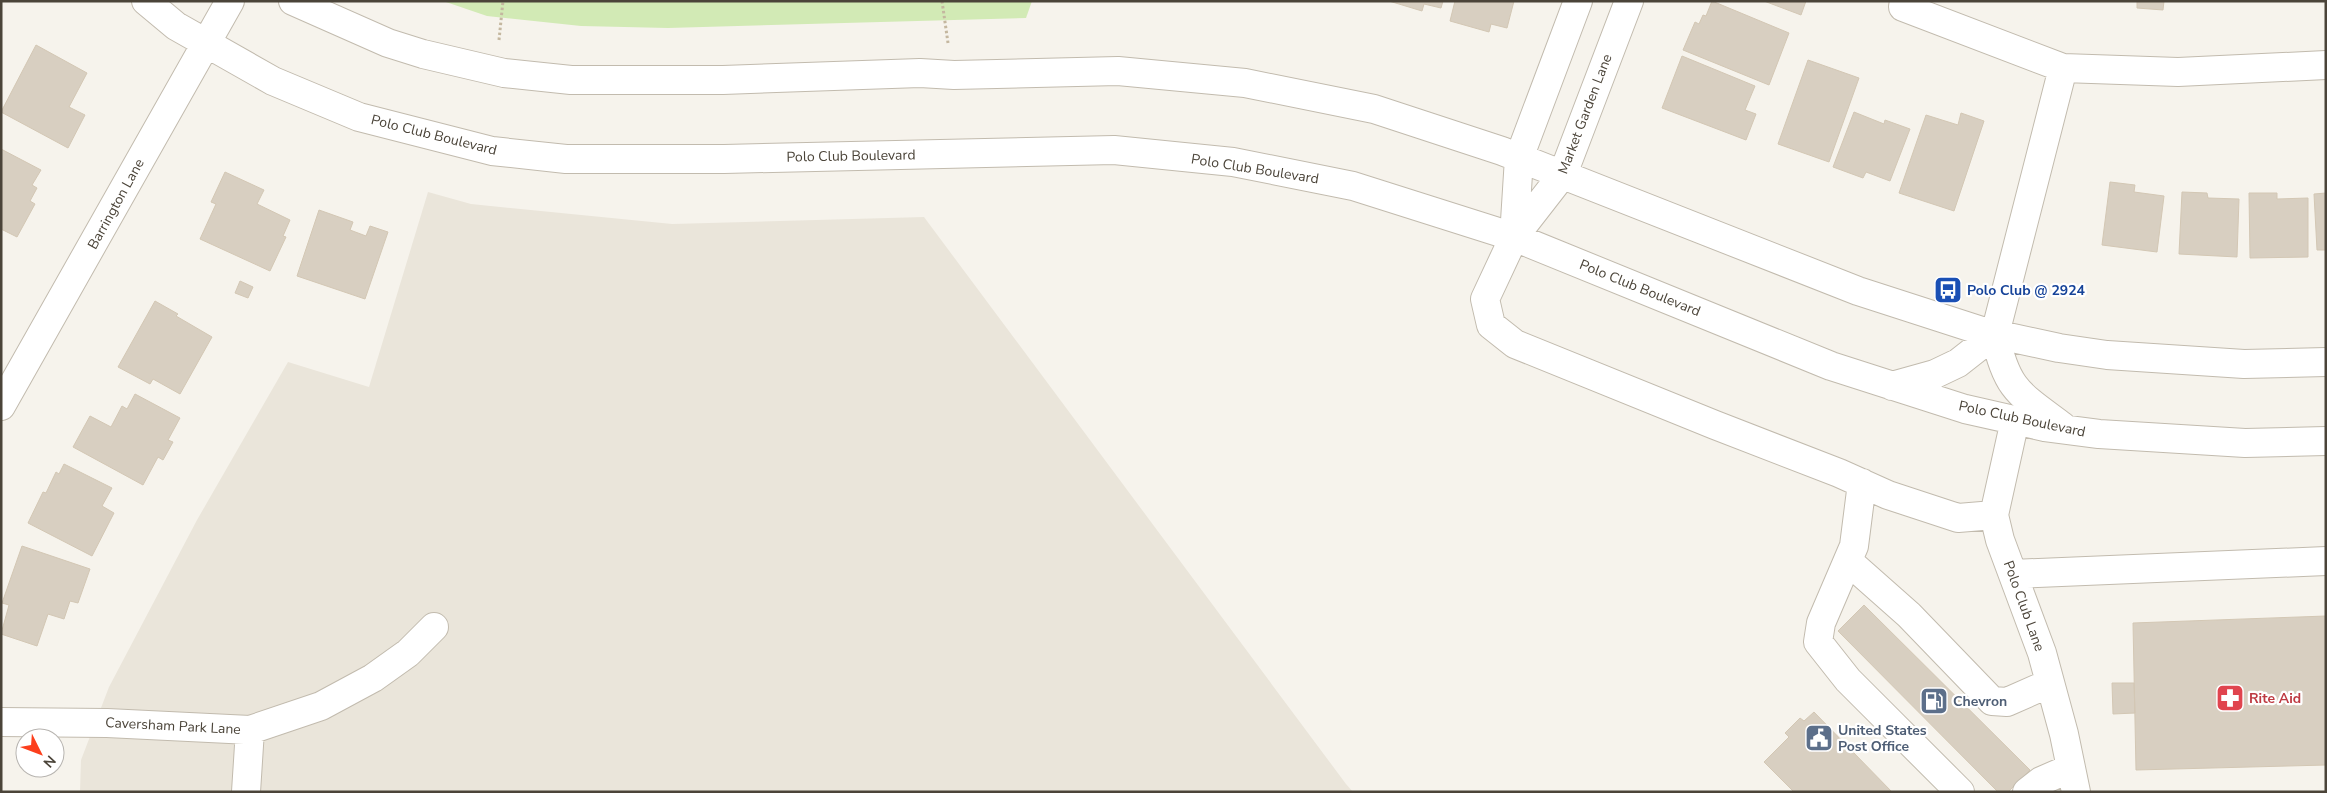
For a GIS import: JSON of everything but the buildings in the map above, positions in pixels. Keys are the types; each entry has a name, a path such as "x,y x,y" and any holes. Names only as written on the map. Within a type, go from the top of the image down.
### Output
{"street":[{"name":"Polo Club Boulevard","path":"146,1 176,26 274,82 360,117 492,151 566,159 724,159 1114,150 1233,162 1353,186 1514,237 1831,366 1965,409 2067,430 2099,434 2245,443 2326,442"},
{"name":"Barrington Lane","path":"1,406 230,1"},
{"path":"293,1 388,43 423,54 493,70 580,80 723,80 920,73 954,75 1118,71 1245,83 1374,109 1563,174 1858,291 1995,334 2059,348 2107,355 2244,364 2326,362"},
{"path":"1578,1 1519,158 1514,237 1485,299 1491,325 1514,344 1888,495 1958,518 1994,515"},
{"name":"Market Garden Lane","path":"1514,237 1563,174 1629,1"},
{"path":"1904,1 1904,7 2063,68 2178,72 2326,65"},
{"path":"2063,68 1995,334 2000,358 2011,385 2028,402 2067,430"},
{"path":"1892,386 1935,374 1958,363 1995,334"},
{"name":"Polo Club Lane","path":"2015,420 1994,515 2000,540 2042,653 2074,780"},
{"path":"1862,483 1854,546 1821,623 1818,642 1848,680 1960,792"},
{"path":"1848,561 1909,615 1992,701 2007,702 2050,683"},
{"path":"2012,574 2326,561"},
{"name":"Caversham Park Lane","path":"1,722 108,723 250,730 321,706 373,678 408,653 434,627"},
{"path":"246,792 250,730"},
{"path":"2027,792 2041,781 2074,780"}],"path":[{"path":"493,70 502,24 503,1"},
{"path":"942,1 945,30"}],"shaded area":[{"path":"428,192 471,204 672,224 924,217 1353,792 80,792 81,760 109,687 197,520 288,362 369,387"}],"green space":[{"path":"443,1 1032,1 1026,18 668,28 581,26 487,16"}],"place":[{"name":"Polo Club @ 2924","path":"1948,290"},
{"name":"Rite Aid","path":"2230,698"},
{"name":"Chevron","path":"1934,701"},
{"name":"United States Post Office","path":"1819,738"}]}
